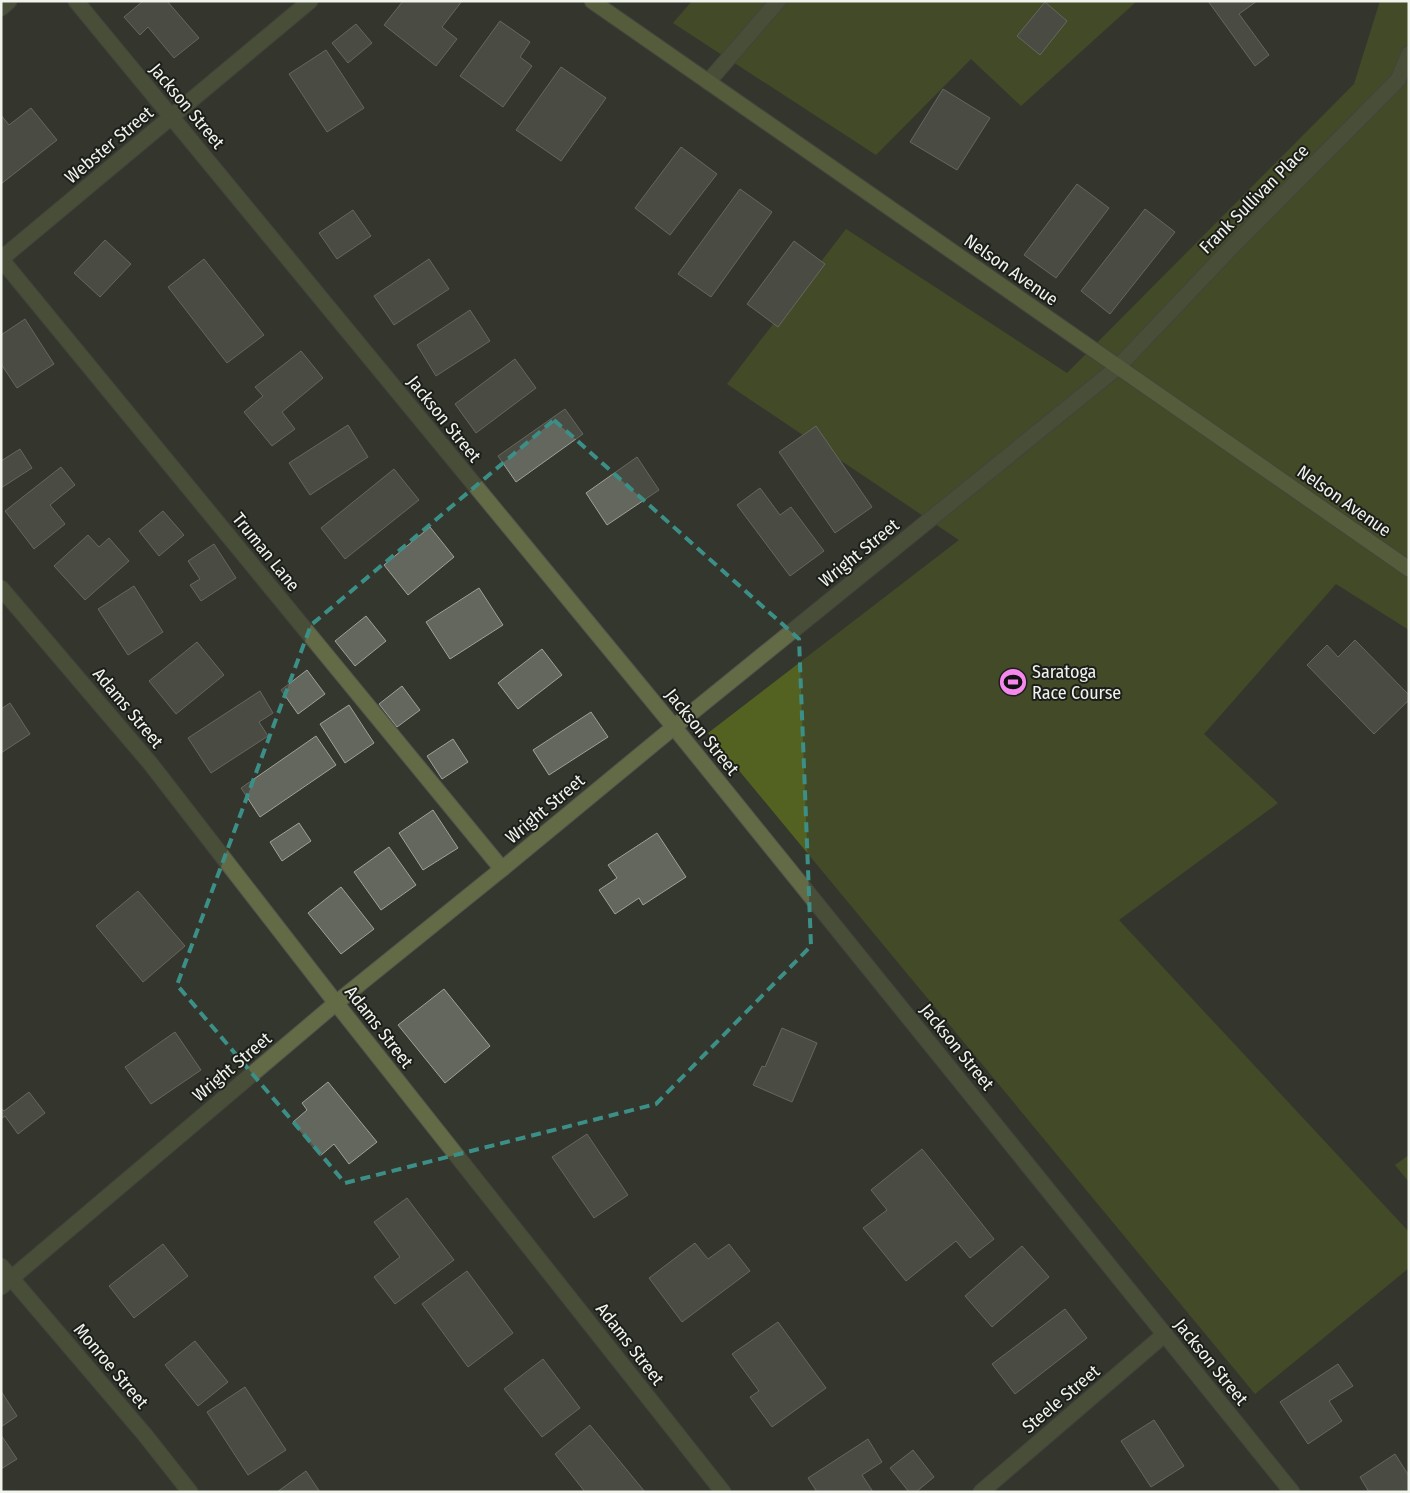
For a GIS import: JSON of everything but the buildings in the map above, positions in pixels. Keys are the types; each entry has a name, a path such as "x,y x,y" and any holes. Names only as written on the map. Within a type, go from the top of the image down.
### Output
{"street":[{"path":"1,8 9,1"},
{"name":"Jackson Street","path":"76,1 674,727 1292,1492"},
{"name":"Webster Street","path":"1,259 310,1"},
{"name":"Nelson Avenue","path":"592,1 1409,569"},
{"path":"708,82 778,1"},
{"name":"Frank Sullivan Place","path":"1118,367 1228,251 1398,80 1409,54"},
{"name":"Truman Lane","path":"1,259 502,869"},
{"name":"Wright Street","path":"6,1282 336,1004 1118,367"},
{"name":"Adams Street","path":"1,588 150,763 336,1004 723,1492"},
{"name":"Monroe Street","path":"1,1266 6,1282 145,1436 190,1492"},
{"name":"Steele Street","path":"981,1492 1165,1334"}],"highlighted area":[{"path":"554,420 799,639 811,946 656,1104 345,1183 177,985 311,625"}],"green space":[{"path":"692,1 1137,1 1021,106 971,59 876,155 673,23"},
{"name":"Saratoga Race Course","path":"1380,1 1409,1 1409,630 1336,584 1204,734 1278,803 1119,920 1409,1232 1409,1268 1255,1394 708,733 959,540 727,384 846,229 1067,373 1354,84"},
{"path":"1409,1155 1409,1182 1395,1165"}],"place":[{"name":"Saratoga Race Course","path":"1013,682"}]}
